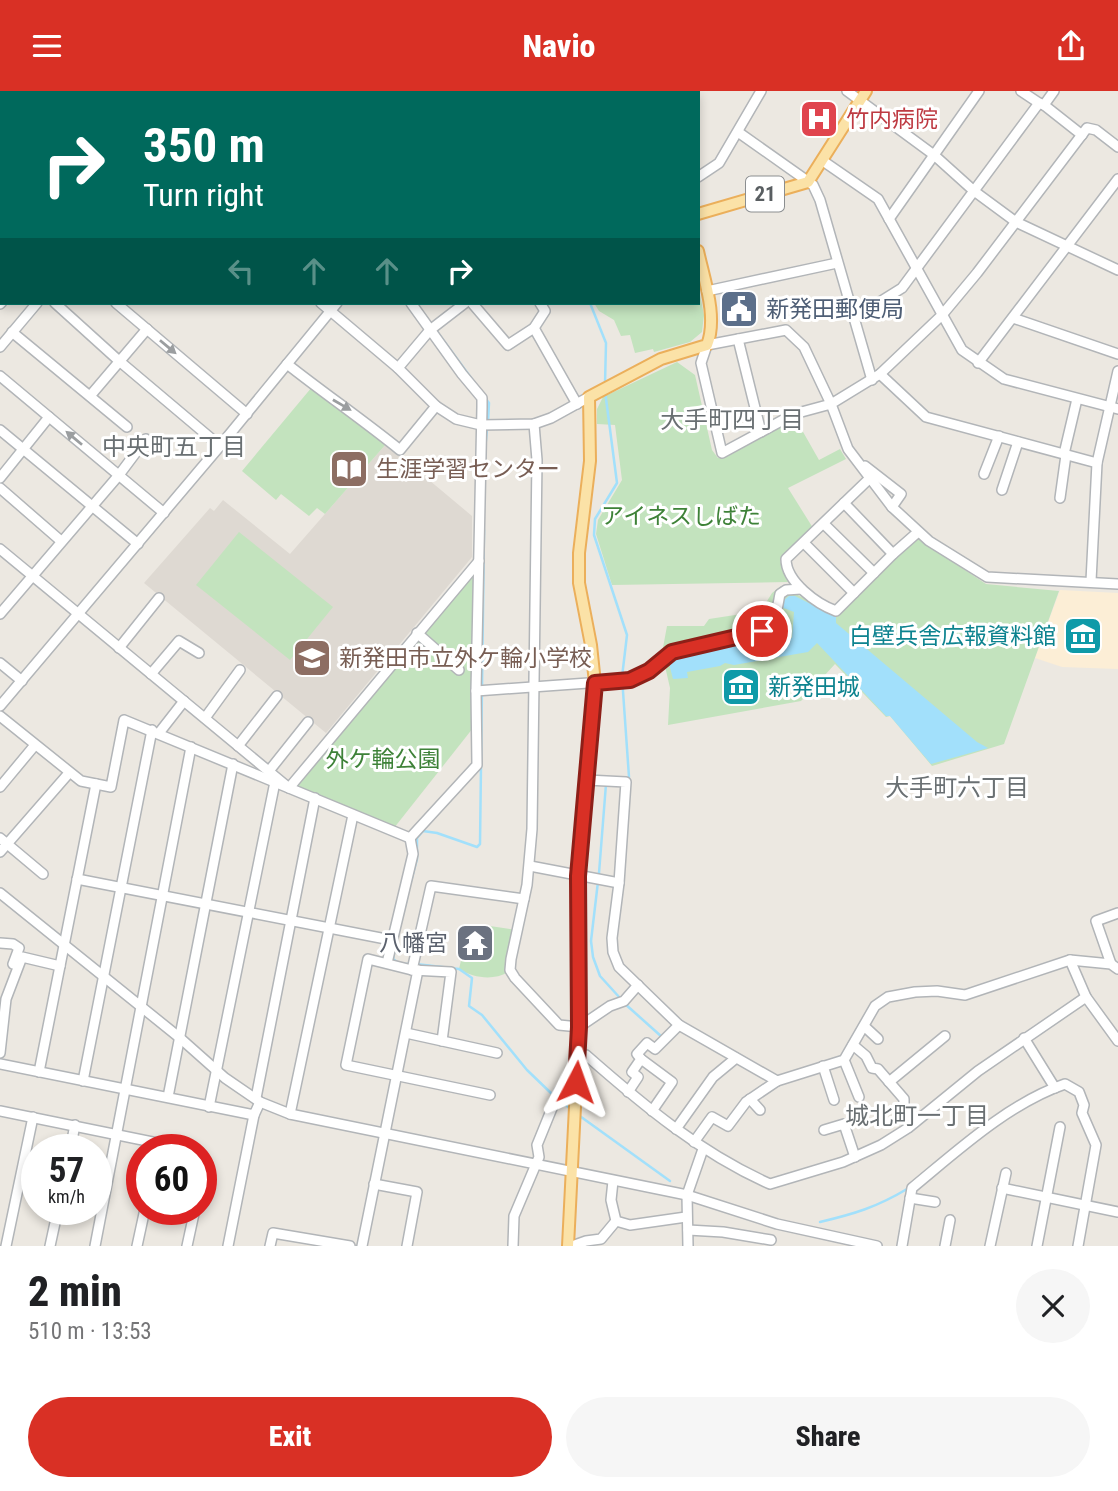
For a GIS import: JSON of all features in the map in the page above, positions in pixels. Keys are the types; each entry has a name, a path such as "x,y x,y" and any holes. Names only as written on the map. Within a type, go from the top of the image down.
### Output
{"main road":[{"name":"21","path":"700,213 808,182 863,95"},
{"path":"570,1246 579,1027 578,876 595,683 579,583 581,525 590,461 589,397 661,359 707,345 712,333 700,260"}],"street":[{"path":"700,176 719,163 761,91"},
{"path":"846,91 863,95 974,191 1016,222 1118,270"},
{"path":"889,219 979,91"},
{"path":"1021,91 1082,135"},
{"path":"854,318 902,288 974,191 1054,91"},
{"path":"892,507 901,494 860,462 848,449 831,404 804,347 786,330 707,345 701,363 722,453 794,414 831,404 876,377 942,315 1087,128 1096,130 1118,147"},
{"path":"738,132 813,185 820,200 854,318 876,377 926,417 1097,463"},
{"path":"823,161 878,199 962,350 1004,379 1114,409"},
{"path":"978,363 1118,179"},
{"path":"707,291 837,263"},
{"path":"0,347 35,305"},
{"path":"57,305 220,446"},
{"path":"118,305 247,414"},
{"path":"324,305 398,368 436,406 456,419 481,425 534,424 551,418 589,397"},
{"path":"0,706 336,305"},
{"path":"410,838 477,765 482,398 412,305"},
{"path":"398,368 430,330 462,305"},
{"path":"474,305 508,345 534,328 545,311 541,305"},
{"path":"1013,318 1118,353"},
{"path":"534,328 577,404"},
{"path":"90,396 147,329"},
{"path":"12,332 127,427"},
{"path":"738,339 761,432"},
{"path":"287,364 336,403 353,411 400,450 436,406"},
{"path":"1091,581 1097,463 1114,409 1118,371"},
{"path":"0,376 164,513"},
{"path":"1060,498 1065,454 1077,399"},
{"path":"0,478 50,417"},
{"path":"534,424 537,460 530,866 510,969 515,978 559,1025 579,1027 610,1006 624,1001 638,985"},
{"path":"0,430 138,544"},
{"path":"984,474 999,436"},
{"path":"2,609 119,475 146,439"},
{"path":"1002,490 1018,442"},
{"path":"860,462 892,507 918,532 987,577 1118,584"},
{"path":"870,478 786,559 786,564 801,589 836,611 918,532"},
{"path":"0,488 61,541"},
{"path":"844,503 893,554"},
{"path":"824,524 874,573"},
{"path":"804,543 854,593"},
{"path":"0,549 289,787"},
{"path":"289,787 323,750 416,633 479,561"},
{"path":"476,691 630,680 649,671 672,652 762,631 773,620 780,594 786,590 801,589"},
{"path":"120,647 159,598"},
{"path":"416,633 459,670"},
{"path":"152,674 179,641 199,653"},
{"path":"0,663 22,681"},
{"path":"205,718 240,670"},
{"path":"238,745 277,696"},
{"path":"83,1081 121,885 155,732 184,701"},
{"path":"0,716 81,781 111,787 124,720 410,838"},
{"path":"269,771 308,722"},
{"path":"0,787 35,745"},
{"path":"94,1246 191,747"},
{"path":"168,1097 233,764"},
{"path":"0,852 3,841 69,773"},
{"path":"587,780 626,782 620,883 612,938 619,967 679,1025 777,1081"},
{"path":"209,1107 275,782"},
{"path":"39,1072 96,785"},
{"path":"228,1246 315,798"},
{"path":"290,1114 354,814"},
{"path":"387,963 413,854 410,838"},
{"path":"3,841 43,874"},
{"path":"530,866 620,883"},
{"path":"77,879 121,885 391,940"},
{"path":"362,1246 398,1075 431,886 524,899"},
{"path":"0,893 104,975 217,1070 258,1100 290,1114 687,1195 777,1224 877,1246"},
{"path":"1115,966 1096,921 1118,912"},
{"path":"0,943 13,944 19,948 0,1009"},
{"path":"0,1053 6,999 22,957 60,966"},
{"path":"442,1041 452,972 415,970 368,959 346,1065 490,1095"},
{"path":"694,1142 712,1117 728,1126 750,1099 777,1081 844,1060 874,1006 888,997 937,991 965,995 1070,960 1115,966"},
{"path":"1070,960 1086,997 1118,1041"},
{"path":"578,1055 586,1055 628,1092 703,1149 770,1184 855,1157 881,1145 915,1122 978,1071 1086,997"},
{"path":"652,1111 672,1082 636,1054 647,1042 655,1049 679,1025"},
{"path":"864,1026 877,1039"},
{"path":"406,1033 497,1053"},
{"path":"890,1082 944,1036"},
{"path":"1024,1038 1055,1088"},
{"path":"853,1045 904,1099 904,1107 915,1122"},
{"path":"676,1129 713,1077 736,1058"},
{"path":"628,1092 638,1077 632,1072 641,1059"},
{"path":"844,1060 859,1097"},
{"path":"0,1064 254,1115"},
{"path":"822,1066 834,1100"},
{"path":"513,1246 514,1216 539,1157 537,1145 559,1091 565,1083 576,1082"},
{"path":"902,1246 912,1188 970,1141 1024,1104 1065,1084 1079,1092 1084,1104 1082,1113 1096,1145 1078,1246"},
{"path":"750,1099 760,1110"},
{"path":"0,1111 126,1137"},
{"path":"6,1246 33,1117"},
{"path":"824,1130 844,1124 855,1157"},
{"path":"73,1134 75,1125"},
{"path":"1037,1246 1060,1127"},
{"path":"688,1246 687,1195 703,1149"},
{"path":"990,1246 1006,1173"},
{"path":"613,1181 611,1200 616,1221"},
{"path":"374,1184 417,1192 407,1246"},
{"path":"1002,1188 1118,1212"},
{"path":"910,1198 935,1202"},
{"path":"616,1221 630,1225 686,1217"},
{"path":"945,1246 950,1220"},
{"path":"570,1246 601,1239 616,1221"},
{"path":"688,1230 723,1232 771,1243 777,1224"},
{"path":"50,1246 55,1225"},
{"path":"137,1246 142,1225"},
{"path":"187,1246 192,1225"},
{"path":"270,1246 273,1233 350,1246"}],"shaded area":[{"name":"新発田市立外ケ輪小学校","path":"386,444 472,516 472,557 326,733 144,583 210,508 214,511 223,500 290,554"},
{"path":"1060,590 1118,593 1118,669 1062,667 1035,658"}],"green space":[{"path":"700,295 704,315 702,332 690,342 654,352 653,349 635,353 630,335 621,336 614,320 599,311 595,305 700,305"},
{"name":"アイネスしばた","path":"677,362 695,375 712,450 718,458 794,416 819,460 840,449 846,459 788,488 813,528 780,561 788,582 612,585 596,534 598,520 622,480 615,425 597,424 597,409 603,397"},
{"path":"312,387 386,444 325,514 317,508 309,516 281,494 276,500 242,471"},
{"path":"239,532 333,607 290,660 196,585"},
{"path":"917,538 986,584 1059,591 1004,744 932,766 890,716 886,717 835,664 801,701 668,725 670,688 662,653 667,626 704,626 709,619 761,611 772,593 781,586 837,616"},
{"name":"外ケ輪公園","path":"474,572 473,728 394,828 293,785"},
{"path":"490,926 517,930 508,972 496,977 484,977 459,969 467,935 481,936 482,932 488,932"}],"water":[{"path":"789,596 795,596 836,617 836,623 977,742 988,748 931,764 890,716 886,716 817,643 808,652 734,665 725,663 687,672 688,678 673,679 668,660 682,653 792,638 794,612 781,607 782,602"}],"waterway":[{"path":"591,305 606,343 605,384"},
{"path":"424,314 474,382"},
{"path":"605,391 617,483 595,519 594,535 627,635 622,677 629,777"},
{"path":"486,399 489,403 488,422"},
{"path":"485,450 487,429"},
{"path":"411,881 417,859 417,838 423,831 477,847 480,844 484,530"},
{"path":"606,784 591,941 600,976 620,998"},
{"path":"402,918 407,898"},
{"path":"396,942 393,959 400,964 409,964"},
{"path":"416,964 459,969 472,978 469,1006 482,1015 527,1070 553,1095"},
{"path":"624,1003 662,1037"},
{"path":"558,1099 572,1110"},
{"path":"577,1114 670,1181"},
{"path":"820,1222 865,1209 907,1189"}],"place":[{"name":"竹内病院","path":"819,119"},
{"name":"新発田郵便局","path":"739,309"},
{"name":"生涯学習センター","path":"349,469"},
{"name":"白壁兵舎広報資料館","path":"1083,636"},
{"name":"新発田市立外ケ輪小学校","path":"312,658"},
{"name":"新発田城","path":"741,687"},
{"name":"八幡宮","path":"475,943"}],"district":[{"name":"大手町四丁目","path":"732,420"},
{"name":"中央町五丁目","path":"174,447"},
{"name":"大手町六丁目","path":"957,788"},
{"name":"城北町一丁目","path":"917,1116"}],"route":[{"path":"576,1082 579,1027 578,876 595,683 630,680 649,671 672,652 762,631"}]}
